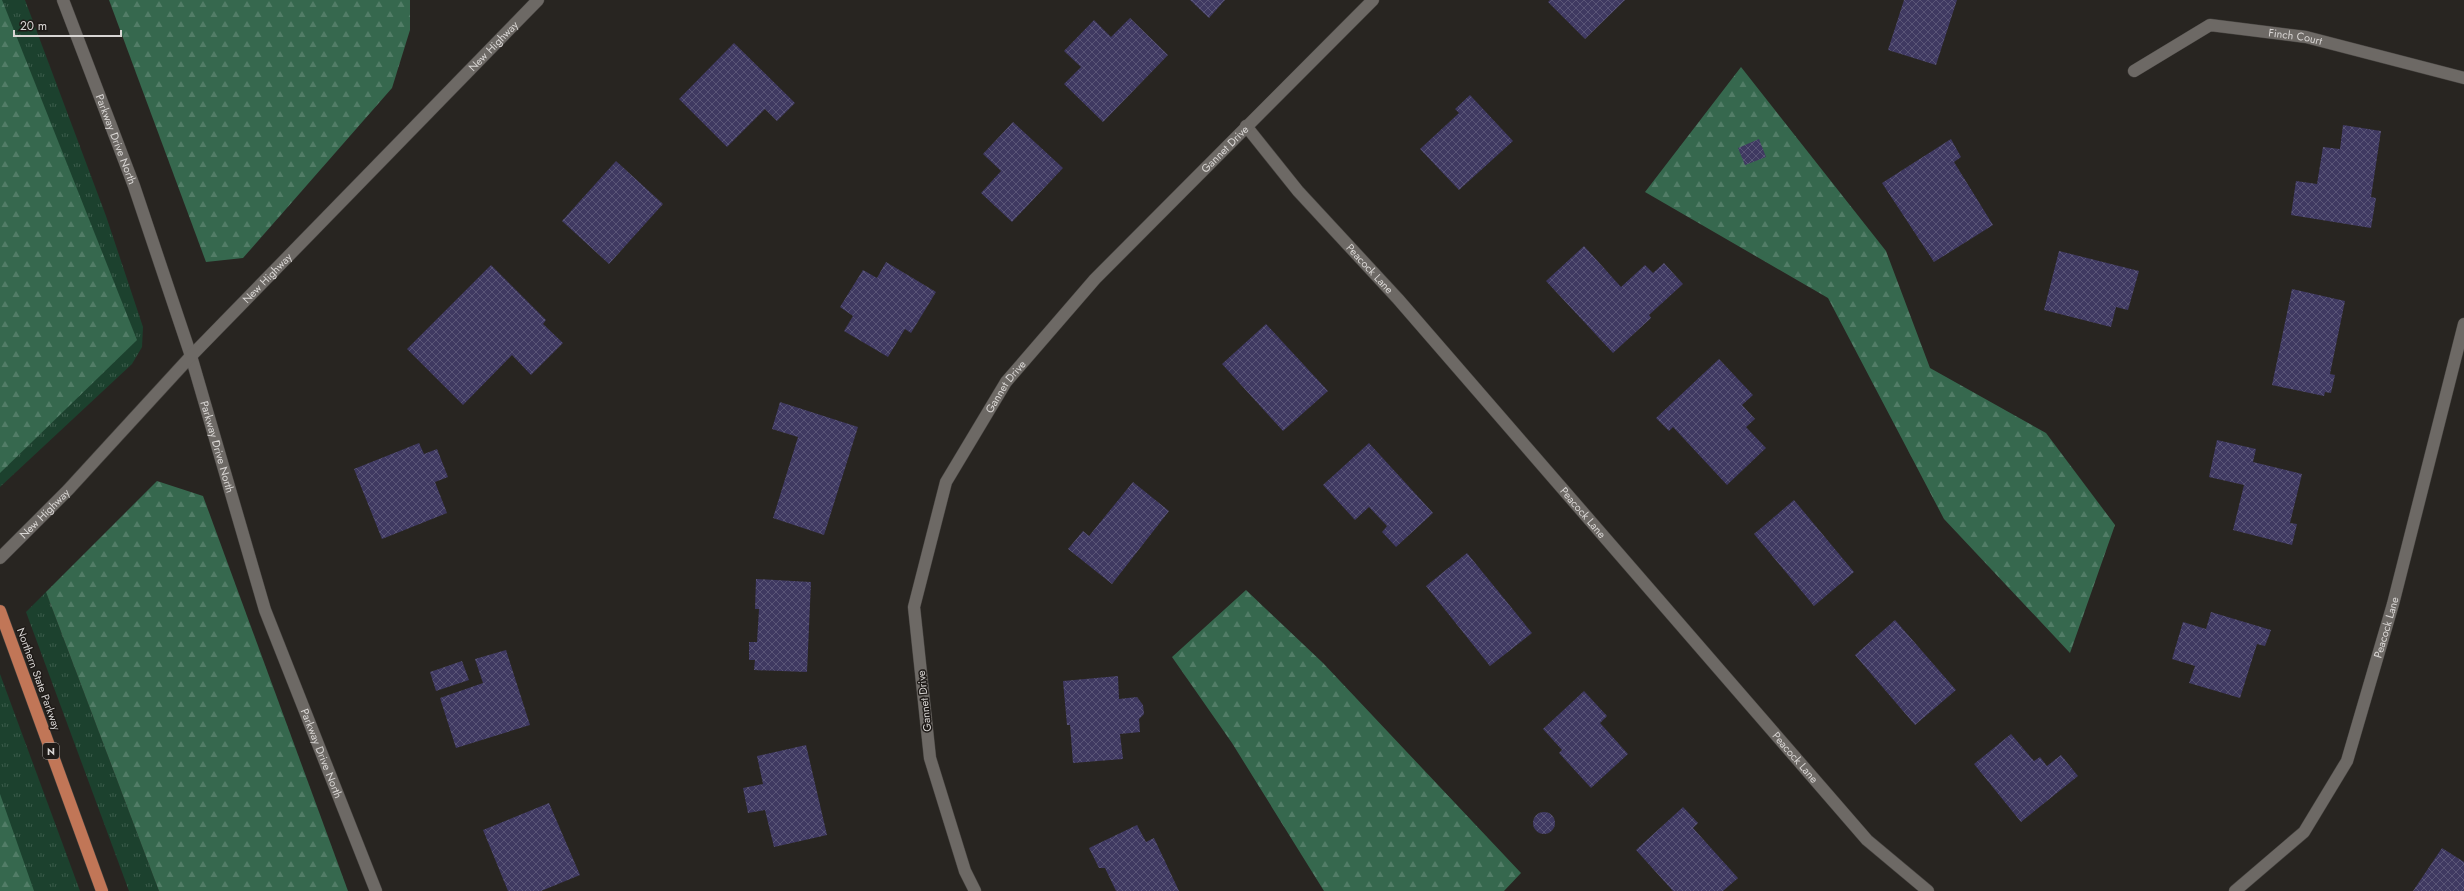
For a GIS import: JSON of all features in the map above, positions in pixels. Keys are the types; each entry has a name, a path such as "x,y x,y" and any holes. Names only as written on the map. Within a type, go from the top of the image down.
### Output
{"highway":[{"name":"Northern State Parkway","path":"0,611 102,891"}],"street":[{"name":"Parkway Drive North","path":"63,0 134,186 190,356 265,610 376,891"},
{"name":"New Highway","path":"0,558 68,490 190,356 538,0"},
{"name":"Gannet Drive","path":"975,891 965,871 930,758 914,607 946,482 1006,382 1095,279 1246,126 1333,43 1373,0"},
{"name":"Finch Court","path":"2134,71 2210,26 2306,38 2464,78"},
{"name":"Peacock Lane","path":"1246,126 1298,191 1398,299 1866,840 1928,891"},
{"name":"Peacock Lane","path":"2235,891 2304,832 2347,761 2393,604 2464,324"}],"green space":[{"path":"0,0 25,0 106,216 143,327 142,347 132,364 0,487"},
{"path":"0,0 2,0 137,340 0,473"},
{"path":"109,0 410,0 410,30 392,88 243,258 206,262"},
{"path":"1741,67 1886,251 1930,368 2046,433 2115,525 2070,653 1944,519 1828,298 1645,192"},
{"path":"157,481 203,496 348,891 159,891 46,592"},
{"path":"1246,590 1323,663 1521,873 1504,891 1324,891 1232,743 1172,657"},
{"path":"46,592 159,891 129,891 26,612"},
{"path":"0,674 80,891 0,891"},
{"path":"0,794 34,891 0,891"}],"building":[{"path":"1190,0 1225,0 1209,18"},
{"path":"1550,0 1625,0 1585,39 1548,2"},
{"path":"1904,0 1957,0 1936,65 1888,50"},
{"path":"1130,18 1168,55 1103,122 1064,84 1081,67 1064,51 1094,20 1111,37"},
{"path":"734,43 795,103 777,121 765,109 727,147 679,99"},
{"path":"1470,95 1513,141 1459,190 1420,149 1459,113 1455,109"},
{"path":"1013,122 1063,168 1012,222 981,193 1001,171 983,154"},
{"path":"2343,125 2381,131 2371,197 2376,198 2371,228 2291,215 2296,181 2317,184 2323,147 2340,149"},
{"path":"1759,139 1766,157 1745,165 1738,148"},
{"path":"1951,139 1961,157 1954,162 1993,225 1934,262 1882,183"},
{"path":"616,161 663,204 609,264 562,221"},
{"path":"1584,246 1621,287 1645,265 1653,273 1664,263 1683,284 1649,315 1651,318 1613,353 1546,281"},
{"path":"2059,251 2139,271 2128,310 2116,307 2111,327 2044,310"},
{"path":"886,262 936,292 911,333 905,329 888,357 844,331 853,316 840,307 863,270 877,278"},
{"path":"491,265 546,320 543,324 563,343 531,375 512,355 463,405 407,349"},
{"path":"2292,289 2345,301 2330,374 2335,375 2331,393 2325,392 2324,396 2272,385"},
{"path":"1266,324 1328,391 1283,431 1222,364"},
{"path":"1719,359 1753,395 1742,405 1755,419 1746,427 1766,448 1727,485 1673,427 1669,431 1656,418"},
{"path":"780,402 858,427 824,535 773,518 798,437 772,429"},
{"path":"2217,440 2256,449 2253,462 2302,474 2290,523 2297,524 2292,545 2233,530 2244,485 2209,477"},
{"path":"419,443 424,454 437,449 448,477 435,482 447,513 382,539 354,469"},
{"path":"1369,443 1433,513 1396,547 1382,532 1387,526 1369,507 1355,520 1323,485"},
{"path":"1133,482 1169,511 1112,584 1068,549 1083,531 1089,536"},
{"path":"1794,500 1854,572 1814,606 1754,534"},
{"path":"1467,553 1532,633 1490,666 1426,586"},
{"path":"756,579 811,582 807,672 754,670 755,660 749,660 749,642 757,642 759,609 755,609"},
{"path":"2211,612 2271,630 2265,646 2257,644 2240,698 2189,683 2195,666 2172,659 2183,622 2206,629"},
{"path":"1895,620 1956,690 1915,725 1855,655"},
{"path":"506,650 530,725 456,748 440,698 483,683 475,659"},
{"path":"462,661 469,680 436,691 430,672"},
{"path":"1118,676 1119,699 1137,697 1143,705 1144,714 1139,719 1140,732 1120,734 1123,759 1073,763 1070,725 1067,725 1063,681"},
{"path":"1584,691 1607,716 1600,723 1628,754 1591,788 1559,753 1562,750 1543,729"},
{"path":"2011,734 2034,761 2040,757 2047,766 2061,755 2078,776 2021,822 1974,764"},
{"path":"806,745 827,835 774,847 765,810 748,813 743,788 763,784 757,756"},
{"path":"549,803 580,875 541,891 508,891 483,830"},
{"path":"1683,807 1698,823 1693,828 1738,878 1723,891 1673,891 1636,850"},
{"path":"1544,812 1552,815 1555,823 1552,831 1544,834 1536,831 1533,823 1536,815"},
{"path":"1137,825 1146,842 1154,838 1179,891 1116,891 1105,868 1099,868 1089,848"},
{"path":"2442,848 2464,862 2464,891 2413,891"}]}
